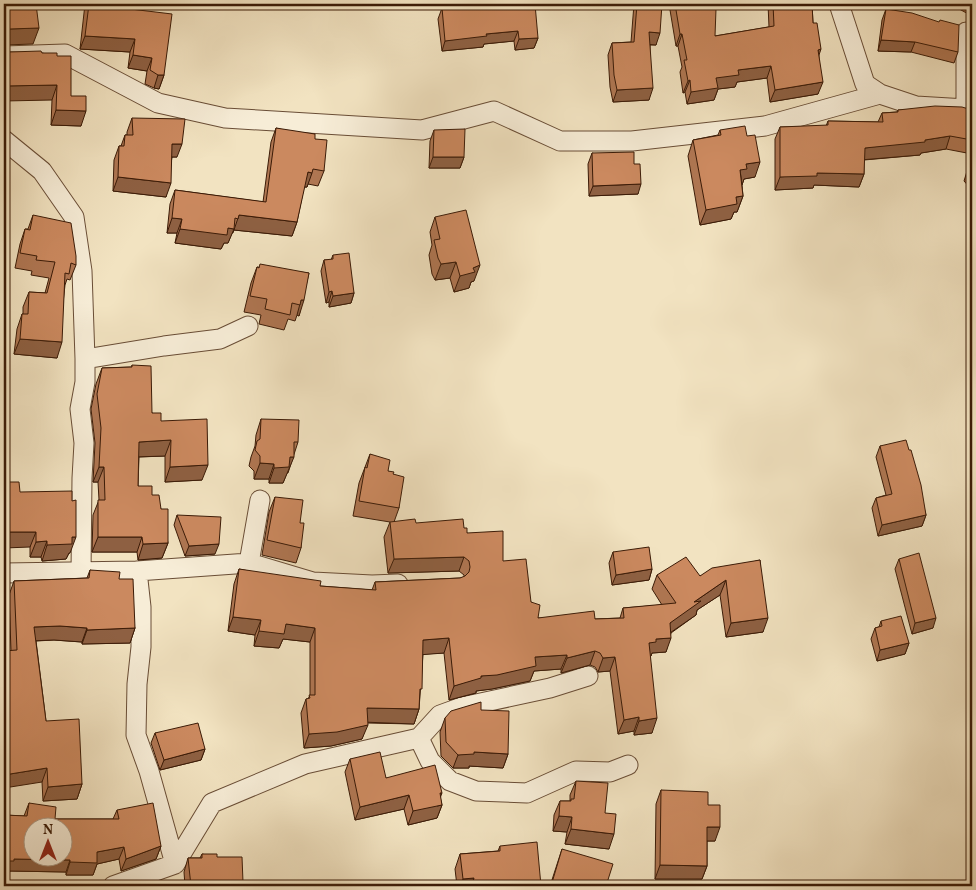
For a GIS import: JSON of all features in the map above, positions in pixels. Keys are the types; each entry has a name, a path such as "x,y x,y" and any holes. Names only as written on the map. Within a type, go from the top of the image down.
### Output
{"street":[{"path":"840,4 865,84 880,94 916,106 969,111 966,32"},
{"path":"4,56 65,54 158,103 225,118 422,130 494,111 560,141 632,142 765,126 880,94"},
{"path":"4,140 42,171 74,217 82,270 85,359 85,382 80,409 84,443 81,572"},
{"path":"85,359 220,339 248,326"},
{"path":"249,563 260,500"},
{"path":"4,573 137,571 249,563 314,582 372,586 418,583"},
{"path":"137,571 141,607 141,647 137,684 136,735 149,771 175,864"},
{"path":"113,886 175,864 212,803 305,764 419,738 440,715 462,707 550,688 588,676"},
{"path":"419,738 430,761 450,780 476,791 527,793 576,771 610,772 628,765"}],"building":[{"path":"4,4 36,4 39,28 9,29 4,31"},
{"path":"89,4 122,4 122,8 172,14 164,75 158,75 150,70 152,58 133,55 135,39 85,36"},
{"path":"535,4 538,38 519,39 518,31 445,41 442,8"},
{"path":"637,4 662,4 660,33 649,32 653,88 617,90 612,43 634,42"},
{"path":"675,4 693,4 693,8 716,9 715,36 774,26 773,4 812,4 813,23 817,23 821,49 818,50 823,82 775,90 771,66 738,70 739,75 716,78 718,88 691,92 690,80 688,81 684,60 687,60"},
{"path":"886,9 912,13 939,22 940,20 959,25 958,52 915,42 881,40"},
{"path":"4,50 9,52 41,51 42,53 57,53 57,56 71,56 71,96 86,96 86,111 56,110 57,85 4,86"},
{"path":"935,106 962,107 972,110 972,140 950,136 925,140 925,142 865,148 864,174 817,173 817,176 780,177 780,127 828,125 828,121 883,122 882,113"},
{"path":"132,118 185,119 182,144 172,144 171,183 118,177 119,146 124,146 125,135 133,135"},
{"path":"745,126 747,136 755,135 760,162 746,164 747,169 740,170 743,196 736,197 737,204 706,210 693,140 721,135 720,130"},
{"path":"276,128 315,134 315,139 327,140 324,171 313,169 312,173 308,172 297,222 239,215 238,219 235,218 234,229 228,228 227,235 180,229 182,219 172,218 175,190 266,202"},
{"path":"465,129 464,157 433,157 434,130"},
{"path":"634,152 634,164 640,164 641,184 593,186 592,153"},
{"path":"972,164 972,172 968,168"},
{"path":"466,210 480,265 473,268 475,272 460,276 456,262 441,264 438,258 434,240 440,239 435,217"},
{"path":"33,215 71,223 76,265 71,263 69,274 65,273 62,342 20,339 22,314 28,314 29,292 47,293 55,262 36,260 37,256 20,253 25,229 30,230"},
{"path":"349,253 354,293 333,296 332,291 329,292 324,260 333,259 333,255"},
{"path":"260,264 309,273 304,300 301,300 300,305 292,303 290,315 265,309 267,299 250,296 257,267 259,268"},
{"path":"132,365 151,366 152,413 161,413 161,421 207,419 208,465 170,467 171,440 139,442 138,486 152,486 152,495 159,495 161,509 168,509 168,543 143,544 142,537 98,537 98,500 105,500 104,467 99,467 101,428 97,394 102,368 132,367"},
{"path":"261,419 299,420 298,442 294,442 294,457 290,457 289,467 274,468 274,464 260,463 260,456 255,450 257,441 260,439"},
{"path":"906,440 909,450 911,450 921,485 926,515 882,525 876,498 892,494 880,446"},
{"path":"370,454 390,460 388,471 404,477 399,508 359,501 365,467 367,468"},
{"path":"4,482 19,482 20,492 72,491 72,501 76,500 76,537 72,537 72,544 47,545 47,541 36,542 36,532 4,532"},
{"path":"275,497 303,500 300,523 304,523 301,548 267,540"},
{"path":"177,515 221,517 219,544 189,546"},
{"path":"415,519 416,523 463,519 464,528 467,528 467,533 503,531 503,561 526,559 531,602 540,605 538,618 594,611 595,619 624,618 623,608 676,603 657,575 686,557 700,576 712,568 760,560 768,618 731,623 726,580 694,602 701,601 670,623 671,638 656,639 656,642 649,643 657,718 639,721 639,717 624,720 615,657 603,658 600,653 595,651 567,658 567,655 535,657 536,666 497,675 481,676 481,678 454,686 449,638 423,640 422,689 420,689 419,709 367,708 368,725 337,732 309,734 306,699 310,698 309,695 315,695 315,628 286,624 284,634 259,631 261,620 233,617 239,569 321,581 320,586 376,590 375,582 460,578 465,576 469,572 470,567 469,561 464,557 394,559 390,522"},
{"path":"649,547 652,569 616,575 613,552"},
{"path":"919,553 936,618 915,623 899,559"},
{"path":"90,570 120,572 119,579 133,579 135,628 87,630 87,628 60,626 34,627 46,721 79,719 82,784 48,787 47,768 4,775 4,651 17,650 14,581 89,578"},
{"path":"901,616 909,643 880,650 875,628 882,626 881,621"},
{"path":"481,702 481,710 509,711 508,754 474,752 474,754 458,755 446,742 445,718 451,711"},
{"path":"198,723 205,749 164,760 155,733"},
{"path":"380,752 386,778 435,765 442,793 440,793 442,805 413,811 409,795 360,807 350,759"},
{"path":"576,781 608,783 605,813 616,814 614,834 571,829 572,817 559,816 560,801 571,801 571,799 574,799"},
{"path":"661,790 708,792 708,805 720,805 720,827 707,827 707,866 660,865"},
{"path":"29,803 56,807 55,818 22,818 22,859 14,859 14,861 4,861 4,815 27,816"},
{"path":"153,803 161,846 126,859 124,847 97,852 97,863 72,862 72,819 119,819 117,810"},
{"path":"537,842 541,886 472,886 474,878 463,879 460,854 500,851 500,846"},
{"path":"562,849 613,864 606,886 551,886"},
{"path":"202,854 217,854 217,857 242,857 243,882 249,881 249,886 191,886 188,858 202,858"}]}
